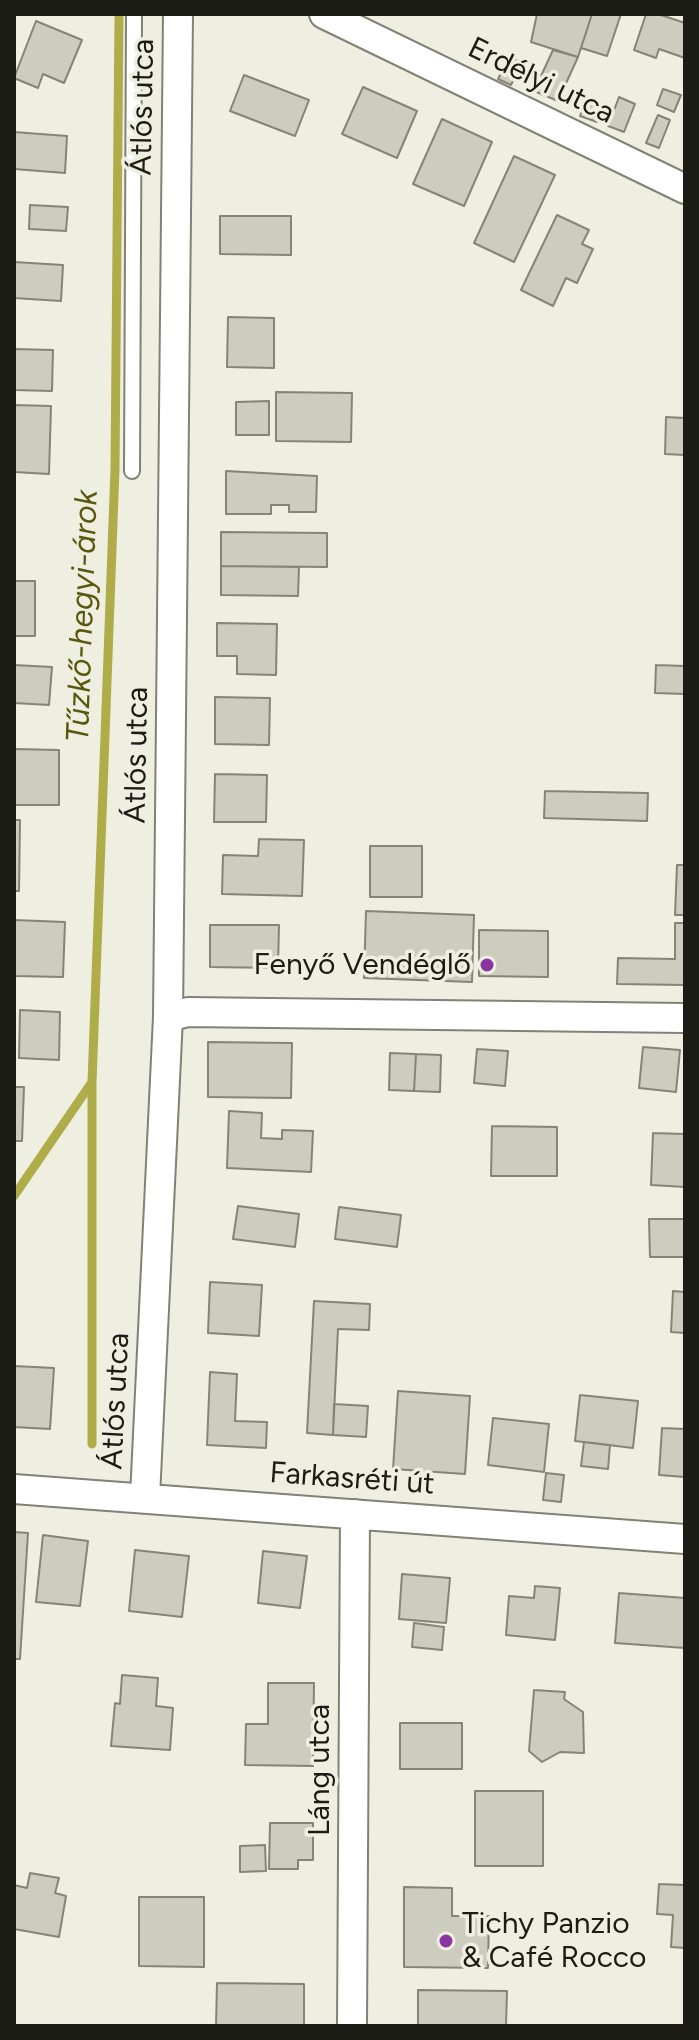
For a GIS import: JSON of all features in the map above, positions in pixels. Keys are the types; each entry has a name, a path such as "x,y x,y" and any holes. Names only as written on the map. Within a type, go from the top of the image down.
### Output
{"street":[{"name":"Átlós utca","path":"145,1497 168,1017 178,14"},
{"name":"Erdélyi utca","path":"324,14 685,189"},
{"path":"168,1017 188,1012 685,1018"},
{"name":"Farkasréti út","path":"14,1489 685,1539"},
{"name":"Láng utca","path":"352,2026 355,1514"}],"lane":[{"path":"132,471 134,14"}],"building":[{"path":"537,14 592,14 578,57 531,42"},
{"path":"592,14 621,14 607,56 581,48"},
{"path":"646,14 658,14 685,23 685,58 659,49 656,58 634,50"},
{"path":"36,21 82,40 64,83 43,74 38,88 14,78"},
{"path":"553,50 578,57 558,101 534,91"},
{"path":"509,57 522,63 511,85 498,79"},
{"path":"244,75 309,100 295,136 230,111"},
{"path":"363,87 417,111 397,158 342,134"},
{"path":"663,89 681,95 674,112 657,105"},
{"path":"619,97 635,104 624,132 608,126"},
{"path":"587,98 604,104 597,122 580,116"},
{"path":"658,115 670,120 659,148 646,143"},
{"path":"442,119 492,142 464,206 413,184"},
{"path":"14,132 67,136 65,173 14,169"},
{"path":"514,156 555,175 514,262 474,243"},
{"path":"30,205 68,207 66,231 29,229"},
{"path":"557,215 589,230 582,244 593,249 577,283 566,278 553,306 521,290"},
{"path":"220,216 291,216 291,255 220,254"},
{"path":"14,262 63,265 61,301 14,298"},
{"path":"228,317 274,318 274,368 227,367"},
{"path":"14,349 53,350 52,391 14,390"},
{"path":"276,392 352,393 351,442 276,441"},
{"path":"269,401 269,435 236,435 236,402"},
{"path":"14,405 51,406 49,474 14,472"},
{"path":"666,417 685,418 685,455 665,454"},
{"path":"226,471 317,476 316,512 289,512 289,505 271,505 271,514 226,514"},
{"path":"221,532 327,533 327,567 221,566"},
{"path":"221,566 299,567 298,596 221,595"},
{"path":"14,581 35,581 35,636 14,636"},
{"path":"217,623 277,624 276,675 237,674 237,656 217,656"},
{"path":"14,665 52,667 49,705 14,703"},
{"path":"656,665 685,666 685,694 655,693"},
{"path":"215,697 270,698 269,745 215,744"},
{"path":"14,749 59,750 59,805 14,805"},
{"path":"215,774 267,775 266,822 214,822"},
{"path":"545,791 648,793 647,821 544,818"},
{"path":"14,820 20,820 19,891 14,891"},
{"path":"259,839 304,840 302,896 222,894 223,855 258,856"},
{"path":"370,846 422,846 422,897 370,897"},
{"path":"677,865 685,865 685,915 675,915"},
{"path":"366,911 474,915 472,982 364,978"},
{"path":"14,920 65,922 63,977 14,976"},
{"path":"675,923 685,923 685,985 617,984 618,958 675,959"},
{"path":"210,925 279,925 278,968 210,967"},
{"path":"479,930 548,931 548,977 479,976"},
{"path":"20,1010 60,1012 59,1060 19,1058"},
{"path":"208,1042 292,1043 291,1098 208,1097"},
{"path":"643,1047 680,1050 676,1092 639,1088"},
{"path":"477,1049 508,1051 505,1086 474,1083"},
{"path":"390,1053 416,1054 414,1091 389,1090"},
{"path":"416,1054 441,1055 440,1092 414,1091"},
{"path":"14,1087 24,1087 22,1141 14,1141"},
{"path":"229,1111 262,1113 261,1138 282,1139 282,1130 313,1131 311,1172 227,1168"},
{"path":"492,1126 557,1127 557,1176 491,1176"},
{"path":"653,1133 685,1134 685,1187 651,1185"},
{"path":"238,1206 299,1214 295,1247 233,1239"},
{"path":"339,1207 401,1215 397,1247 335,1239"},
{"path":"649,1219 685,1219 685,1257 650,1257"},
{"path":"210,1282 262,1285 259,1336 208,1333"},
{"path":"673,1291 685,1292 685,1333 671,1332"},
{"path":"314,1301 370,1304 369,1330 338,1329 333,1435 307,1433"},
{"path":"14,1366 54,1368 50,1429 14,1427"},
{"path":"210,1372 237,1374 235,1421 267,1422 266,1448 207,1445"},
{"path":"398,1391 470,1396 465,1474 393,1469"},
{"path":"580,1395 638,1401 633,1448 575,1441"},
{"path":"334,1404 368,1406 366,1437 333,1435"},
{"path":"493,1418 549,1424 544,1472 488,1465"},
{"path":"662,1428 685,1429 685,1477 659,1475"},
{"path":"584,1442 610,1445 608,1469 581,1466"},
{"path":"546,1473 564,1475 561,1502 543,1500"},
{"path":"14,1532 28,1533 20,1659 14,1659"},
{"path":"43,1535 88,1541 80,1606 36,1602"},
{"path":"135,1550 189,1556 182,1617 129,1611"},
{"path":"263,1551 307,1556 300,1608 258,1603"},
{"path":"402,1574 450,1578 446,1623 399,1619"},
{"path":"535,1586 560,1588 555,1640 506,1635 509,1596 534,1598"},
{"path":"619,1593 685,1598 685,1648 615,1643"},
{"path":"414,1623 444,1627 442,1650 412,1647"},
{"path":"122,1675 158,1678 156,1706 173,1708 170,1750 111,1746 115,1703 120,1704"},
{"path":"268,1683 314,1683 313,1766 245,1765 246,1724 268,1724"},
{"path":"534,1690 565,1692 564,1699 583,1712 584,1753 560,1752 542,1762 529,1751"},
{"path":"400,1723 462,1723 462,1769 400,1769"},
{"path":"475,1791 543,1791 543,1866 475,1866"},
{"path":"270,1823 313,1823 313,1860 298,1860 298,1869 269,1869"},
{"path":"265,1845 266,1871 240,1872 240,1846"},
{"path":"30,1873 59,1878 55,1893 66,1896 59,1937 14,1929 14,1885 27,1888"},
{"path":"659,1884 685,1885 685,1948 671,1947 673,1915 657,1914"},
{"name":"Tichy Panzio & Café Rocco","path":"404,1887 452,1888 452,1916 489,1916 488,1968 404,1967"},
{"path":"139,1897 204,1897 204,1967 139,1966"},
{"path":"217,1983 304,1984 304,2026 216,2026"},
{"path":"418,1990 507,1991 506,2026 418,2026"}],"waterway":[{"name":"Tűzkő-hegyi-árok","path":"14,1196 92,1082 115,469 119,14"},
{"path":"92,1083 92,1444"}],"place":[{"name":"Fenyő Vendéglő","path":"487,965"},
{"name":"Tichy Panzio & Café Rocco","path":"446,1941"}]}
